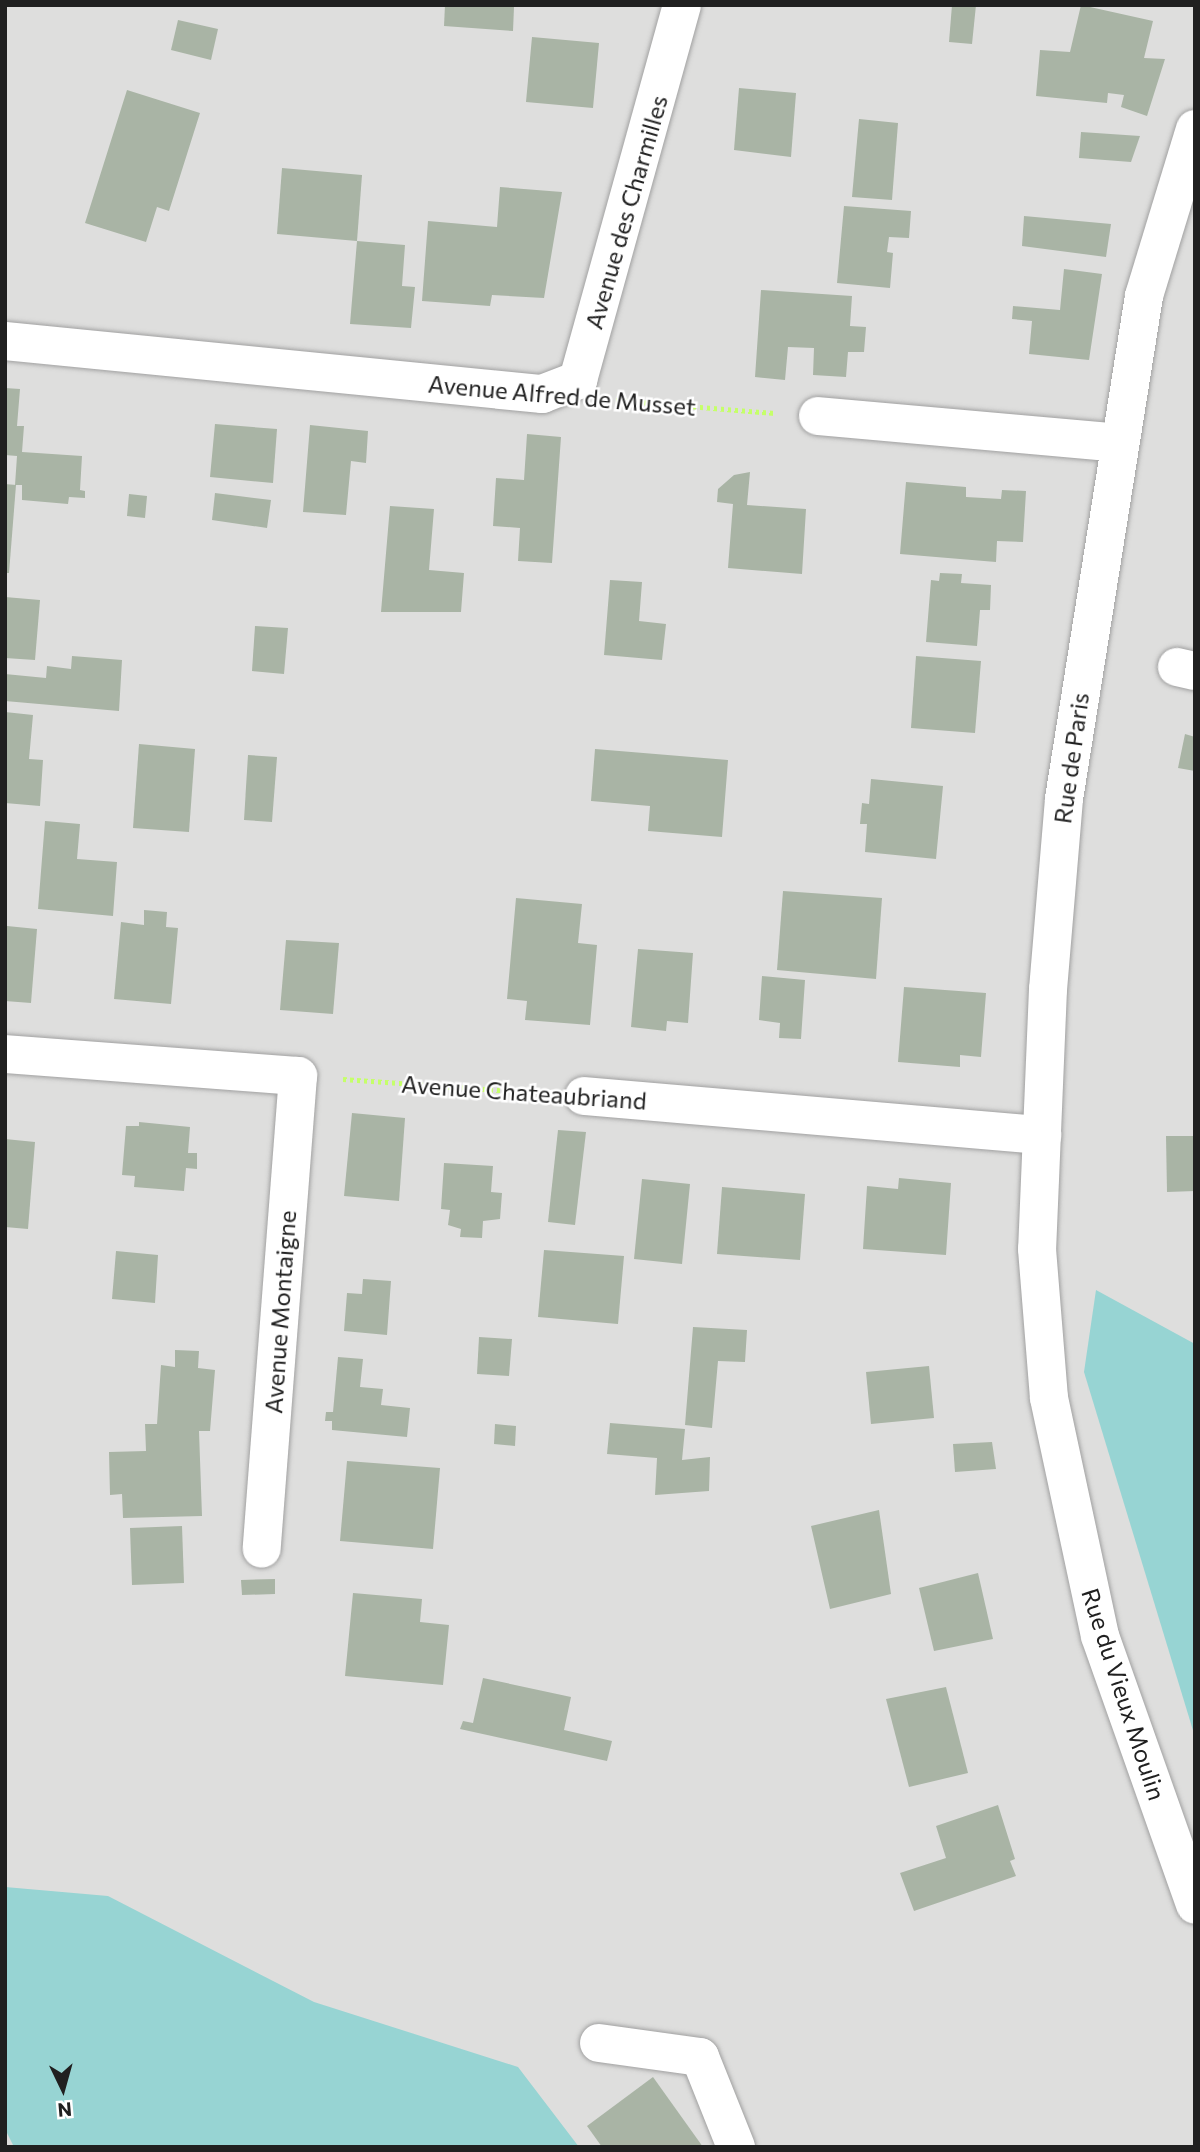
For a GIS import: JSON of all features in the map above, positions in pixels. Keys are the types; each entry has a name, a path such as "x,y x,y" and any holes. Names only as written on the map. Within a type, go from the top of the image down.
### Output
{"street":[{"name":"Avenue des Charmilles","path":"542,394 578,380 682,5"},
{"name":"Rue de Paris","path":"1049,1398 1037,1249 1064,799 1144,296 1195,129"},
{"name":"Avenue Alfred de Musset","path":"5,341 542,394"},
{"path":"818,416 1119,443"},
{"path":"5,1054 298,1076"},
{"name":"Avenue Montaigne","path":"262,1549 298,1076"},
{"name":"Avenue Chateaubriand","path":"583,1096 1042,1135"},
{"name":"Rue du Vieux Moulin","path":"1049,1398 1100,1636 1195,1905"},
{"path":"598,2043 700,2057 736,2147"}],"path":[{"name":"Avenue Alfred de Musset","path":"611,400 818,416"},
{"name":"Avenue Chateaubriand","path":"298,1076 583,1096"}],"shaded area":[{"path":"5,5 1195,5 1195,2147 5,2147"},
{"path":"1096,1290 1195,1344 1195,1737 1084,1372"},
{"path":"5,1887 108,1896 314,2002 518,2067 579,2147 14,2147 5,2129"}],"building":[{"path":"445,5 514,7 513,31 444,26"},
{"path":"952,5 976,5 972,44 949,42"},
{"path":"1081,5 1153,21 1144,58 1165,59 1147,116 1121,107 1124,95 1108,93 1107,103 1036,96 1040,50 1070,52"},
{"path":"178,20 218,29 211,60 171,50"},
{"path":"532,37 599,43 593,108 526,102"},
{"path":"739,88 796,93 791,157 734,150"},
{"path":"127,90 200,113 169,211 157,207 146,242 85,223"},
{"path":"859,119 898,123 892,200 852,197"},
{"path":"1081,132 1140,136 1131,162 1079,158"},
{"path":"282,168 362,175 357,241 277,234"},
{"path":"500,187 562,192 544,298 492,295 490,306 422,301 428,221 497,227"},
{"path":"844,206 911,211 909,238 889,237 887,252 893,253 890,288 837,283"},
{"path":"1024,216 1111,224 1106,257 1022,246"},
{"path":"357,241 405,245 402,286 415,287 411,328 350,324"},
{"path":"1064,269 1102,274 1089,360 1029,354 1032,321 1012,319 1013,306 1060,310"},
{"path":"761,290 852,296 850,326 866,327 864,352 848,352 846,377 813,375 814,348 788,347 785,380 755,377"},
{"path":"5,388 20,389 17,426 24,426 22,452 82,456 80,490 85,491 85,498 69,497 68,504 22,500 22,485 15,485 17,456 5,455"},
{"path":"215,424 277,429 273,483 210,477"},
{"path":"310,425 368,431 366,463 351,461 346,515 303,512"},
{"path":"527,434 561,437 552,563 518,561 520,528 493,526 496,478 524,480"},
{"path":"750,472 747,505 806,509 802,574 728,568 733,504 717,502 718,489 734,475"},
{"path":"906,482 966,487 966,497 1001,499 1002,490 1026,491 1023,542 997,541 996,562 900,554"},
{"path":"5,484 16,485 9,573 5,573"},
{"path":"215,493 271,500 267,528 212,520"},
{"path":"129,494 147,496 145,518 127,516"},
{"path":"390,506 434,509 429,570 464,573 461,612 381,612"},
{"path":"940,573 962,574 961,583 991,585 990,610 980,610 977,646 926,642 931,580 939,581"},
{"path":"610,580 642,582 639,621 666,624 662,660 604,655"},
{"path":"5,597 40,600 35,660 5,658"},
{"path":"255,626 288,628 284,674 252,671"},
{"path":"72,656 122,660 119,711 5,701 5,674 46,678 47,666 71,669"},
{"path":"916,656 981,661 975,733 911,728"},
{"path":"5,712 33,715 29,759 43,760 40,806 5,803"},
{"path":"1185,734 1195,737 1195,771 1178,768"},
{"path":"139,744 195,749 189,832 133,828"},
{"path":"595,749 728,760 722,837 648,831 650,806 591,801"},
{"path":"248,755 277,757 272,822 244,820"},
{"path":"871,779 943,786 936,859 865,852 867,824 860,824 862,803 869,804"},
{"path":"45,821 80,824 77,859 117,862 113,916 38,909"},
{"path":"783,891 882,898 876,979 777,970"},
{"path":"516,898 582,904 578,943 597,945 590,1025 525,1020 527,1001 507,999"},
{"path":"144,910 167,912 166,927 178,928 171,1004 114,999 121,922 144,925"},
{"path":"7,926 37,929 31,1003 5,1001"},
{"path":"286,940 339,943 333,1014 280,1010"},
{"path":"638,949 693,953 688,1023 667,1021 666,1031 631,1027"},
{"path":"762,976 805,980 801,1039 779,1038 780,1023 759,1020"},
{"path":"904,987 986,993 981,1057 960,1055 960,1067 898,1062"},
{"path":"352,1113 405,1118 399,1201 344,1196"},
{"path":"139,1122 190,1127 188,1153 197,1153 197,1169 186,1168 184,1191 134,1187 135,1176 122,1175 126,1126 139,1126"},
{"path":"558,1130 586,1132 575,1225 548,1222"},
{"path":"1166,1136 1195,1136 1195,1191 1167,1192"},
{"path":"5,1139 35,1142 28,1229 5,1227"},
{"path":"444,1163 493,1166 491,1192 502,1193 500,1219 483,1221 482,1238 460,1237 461,1229 448,1225 450,1210 441,1209"},
{"path":"899,1178 951,1183 946,1255 863,1249 867,1186 898,1189"},
{"path":"642,1179 690,1184 682,1264 634,1259"},
{"path":"722,1187 805,1194 800,1260 717,1254"},
{"path":"544,1250 624,1256 618,1324 538,1317"},
{"path":"116,1251 158,1255 155,1303 112,1299"},
{"path":"363,1279 391,1281 387,1335 344,1331 347,1293 362,1294"},
{"path":"693,1327 747,1330 745,1362 718,1361 712,1428 685,1425"},
{"path":"479,1337 512,1339 509,1376 477,1374"},
{"path":"175,1350 199,1351 198,1368 215,1370 210,1431 199,1431 202,1516 123,1518 122,1494 110,1495 109,1452 146,1451 145,1424 157,1424 161,1365 175,1367"},
{"path":"338,1357 363,1359 360,1387 383,1389 381,1405 410,1408 407,1437 332,1430 332,1421 325,1421 326,1412 333,1412"},
{"path":"929,1366 934,1418 871,1424 866,1372"},
{"path":"610,1423 685,1429 682,1460 710,1457 709,1491 655,1495 657,1458 607,1454"},
{"path":"495,1424 516,1426 515,1446 494,1444"},
{"path":"992,1442 996,1469 955,1472 953,1444"},
{"path":"347,1461 440,1468 433,1549 340,1541"},
{"path":"879,1510 891,1594 830,1609 811,1526"},
{"path":"182,1526 184,1583 132,1585 130,1528"},
{"path":"978,1573 993,1639 934,1651 919,1588"},
{"path":"275,1579 275,1594 242,1595 241,1580"},
{"path":"353,1593 422,1599 420,1622 449,1625 443,1685 345,1676"},
{"path":"483,1678 571,1697 564,1730 612,1741 607,1761 460,1729 463,1721 473,1723"},
{"path":"946,1687 968,1773 909,1787 886,1699"},
{"path":"998,1805 1015,1859 1010,1861 1016,1876 914,1911 900,1873 946,1858 936,1826"},
{"path":"653,2077 703,2147 602,2147 587,2126"}]}
